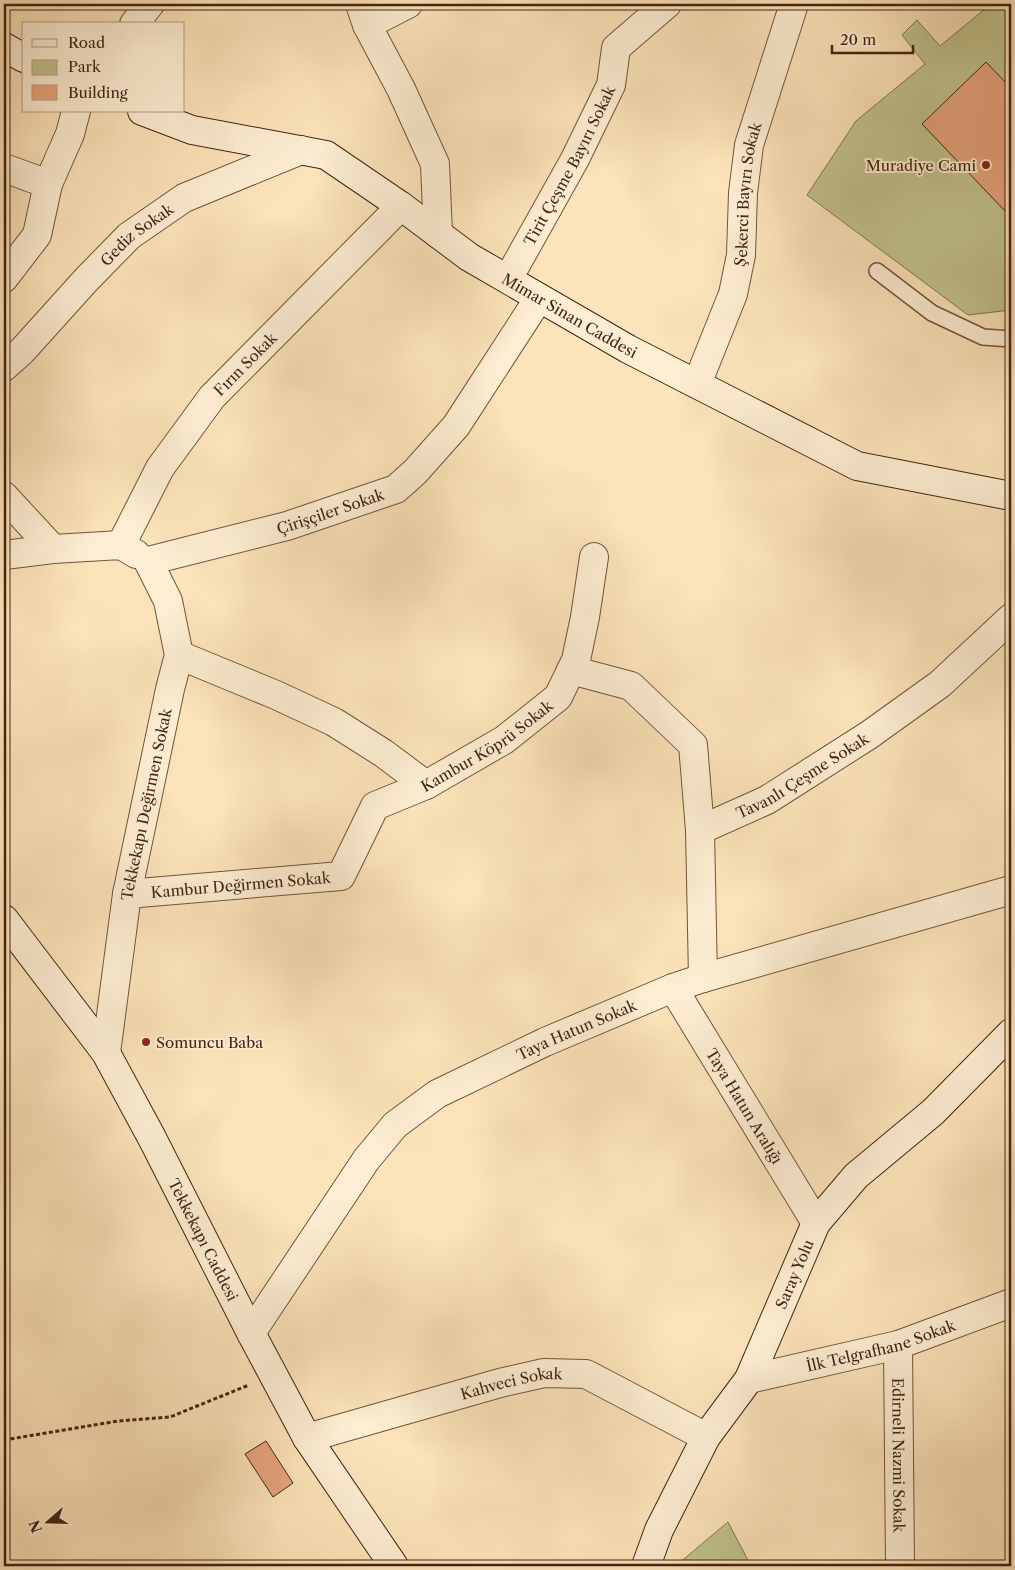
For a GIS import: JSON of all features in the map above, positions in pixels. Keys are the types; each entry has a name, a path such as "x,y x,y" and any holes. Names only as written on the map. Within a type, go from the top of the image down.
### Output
{"street":[{"path":"136,22 150,4"},
{"path":"408,4 364,14 402,89 435,164 438,234"},
{"name":"Tirit Çeşme Bayırı Sokak","path":"508,280 575,159 611,85 616,48 667,4"},
{"name":"Şekerci Bayırı Sokak","path":"697,384 733,294 741,255 743,193 749,145 794,4"},
{"path":"4,47 22,57"},
{"path":"4,278 37,235 48,184 70,134 76,112"},
{"name":"Mimar Sinan Caddesi","path":"145,112 192,130 326,155 401,206 469,257 508,280 628,349 857,466 1011,496"},
{"name":"Gediz Sokak","path":"4,367 22,351 86,280 130,236 184,198 301,150"},
{"path":"4,168 48,184"},
{"name":"Fırın Sokak","path":"121,545 160,468 212,397 401,206"},
{"name":"Çirişçiler Sokak","path":"148,562 287,526 396,489 415,472 456,426 539,298"},
{"path":"4,496 53,550"},
{"path":"4,555 121,545 148,562"},
{"name":"Kambur Köprü Sokak","path":"179,655 276,695 334,722 383,753 426,785 504,740 558,697 576,660 594,557"},
{"name":"Tekkekapı Değirmen Sokak","path":"106,1053 127,894 170,689 179,655 168,601 148,562"},
{"name":"Tavanlı Çeşme Sokak","path":"700,830 767,800 869,735 940,684 1011,618"},
{"path":"571,670 631,686 693,745 700,830 703,978"},
{"name":"Kambur Değirmen Sokak","path":"127,894 341,876 375,806 426,785"},
{"name":"Taya Hatun Sokak","path":"251,1333 366,1160 395,1125 437,1094 545,1042 673,988 1011,890"},
{"name":"Tekkekapı Caddesi","path":"4,919 106,1053 307,1438 394,1566"},
{"name":"Taya Hatun Aralığı","path":"673,988 816,1224"},
{"name":"Saray Yolu","path":"646,1566 659,1530 706,1437 749,1379 816,1224 856,1176 933,1112 1011,1033"},
{"name":"İlk Telgrafhane Sokak","path":"749,1379 898,1345 1011,1303"},
{"name":"Edirneli Nazmi Sokak","path":"898,1345 900,1566"},
{"name":"Kahveci Sokak","path":"307,1438 500,1383 544,1373 586,1374 706,1437"}],"lane":[{"path":"877,271 932,313 983,337 1011,339"}],"path":[{"path":"4,1440 118,1421 170,1417 273,1375"}],"green space":[{"path":"991,4 1004,4 1011,13 1011,310 968,315 807,195 856,121 925,64 902,35 917,20 940,46"},
{"path":"728,1522 751,1566 677,1566 678,1564"}],"building":[{"name":"Muradiye Cami","path":"986,62 1009,86 1011,84 1011,207 1006,212 922,124"},
{"path":"266,1441 293,1483 273,1497 245,1454"}],"place":[{"name":"Muradiye Cami","path":"986,165"},
{"name":"Somuncu Baba","path":"146,1042"}]}
